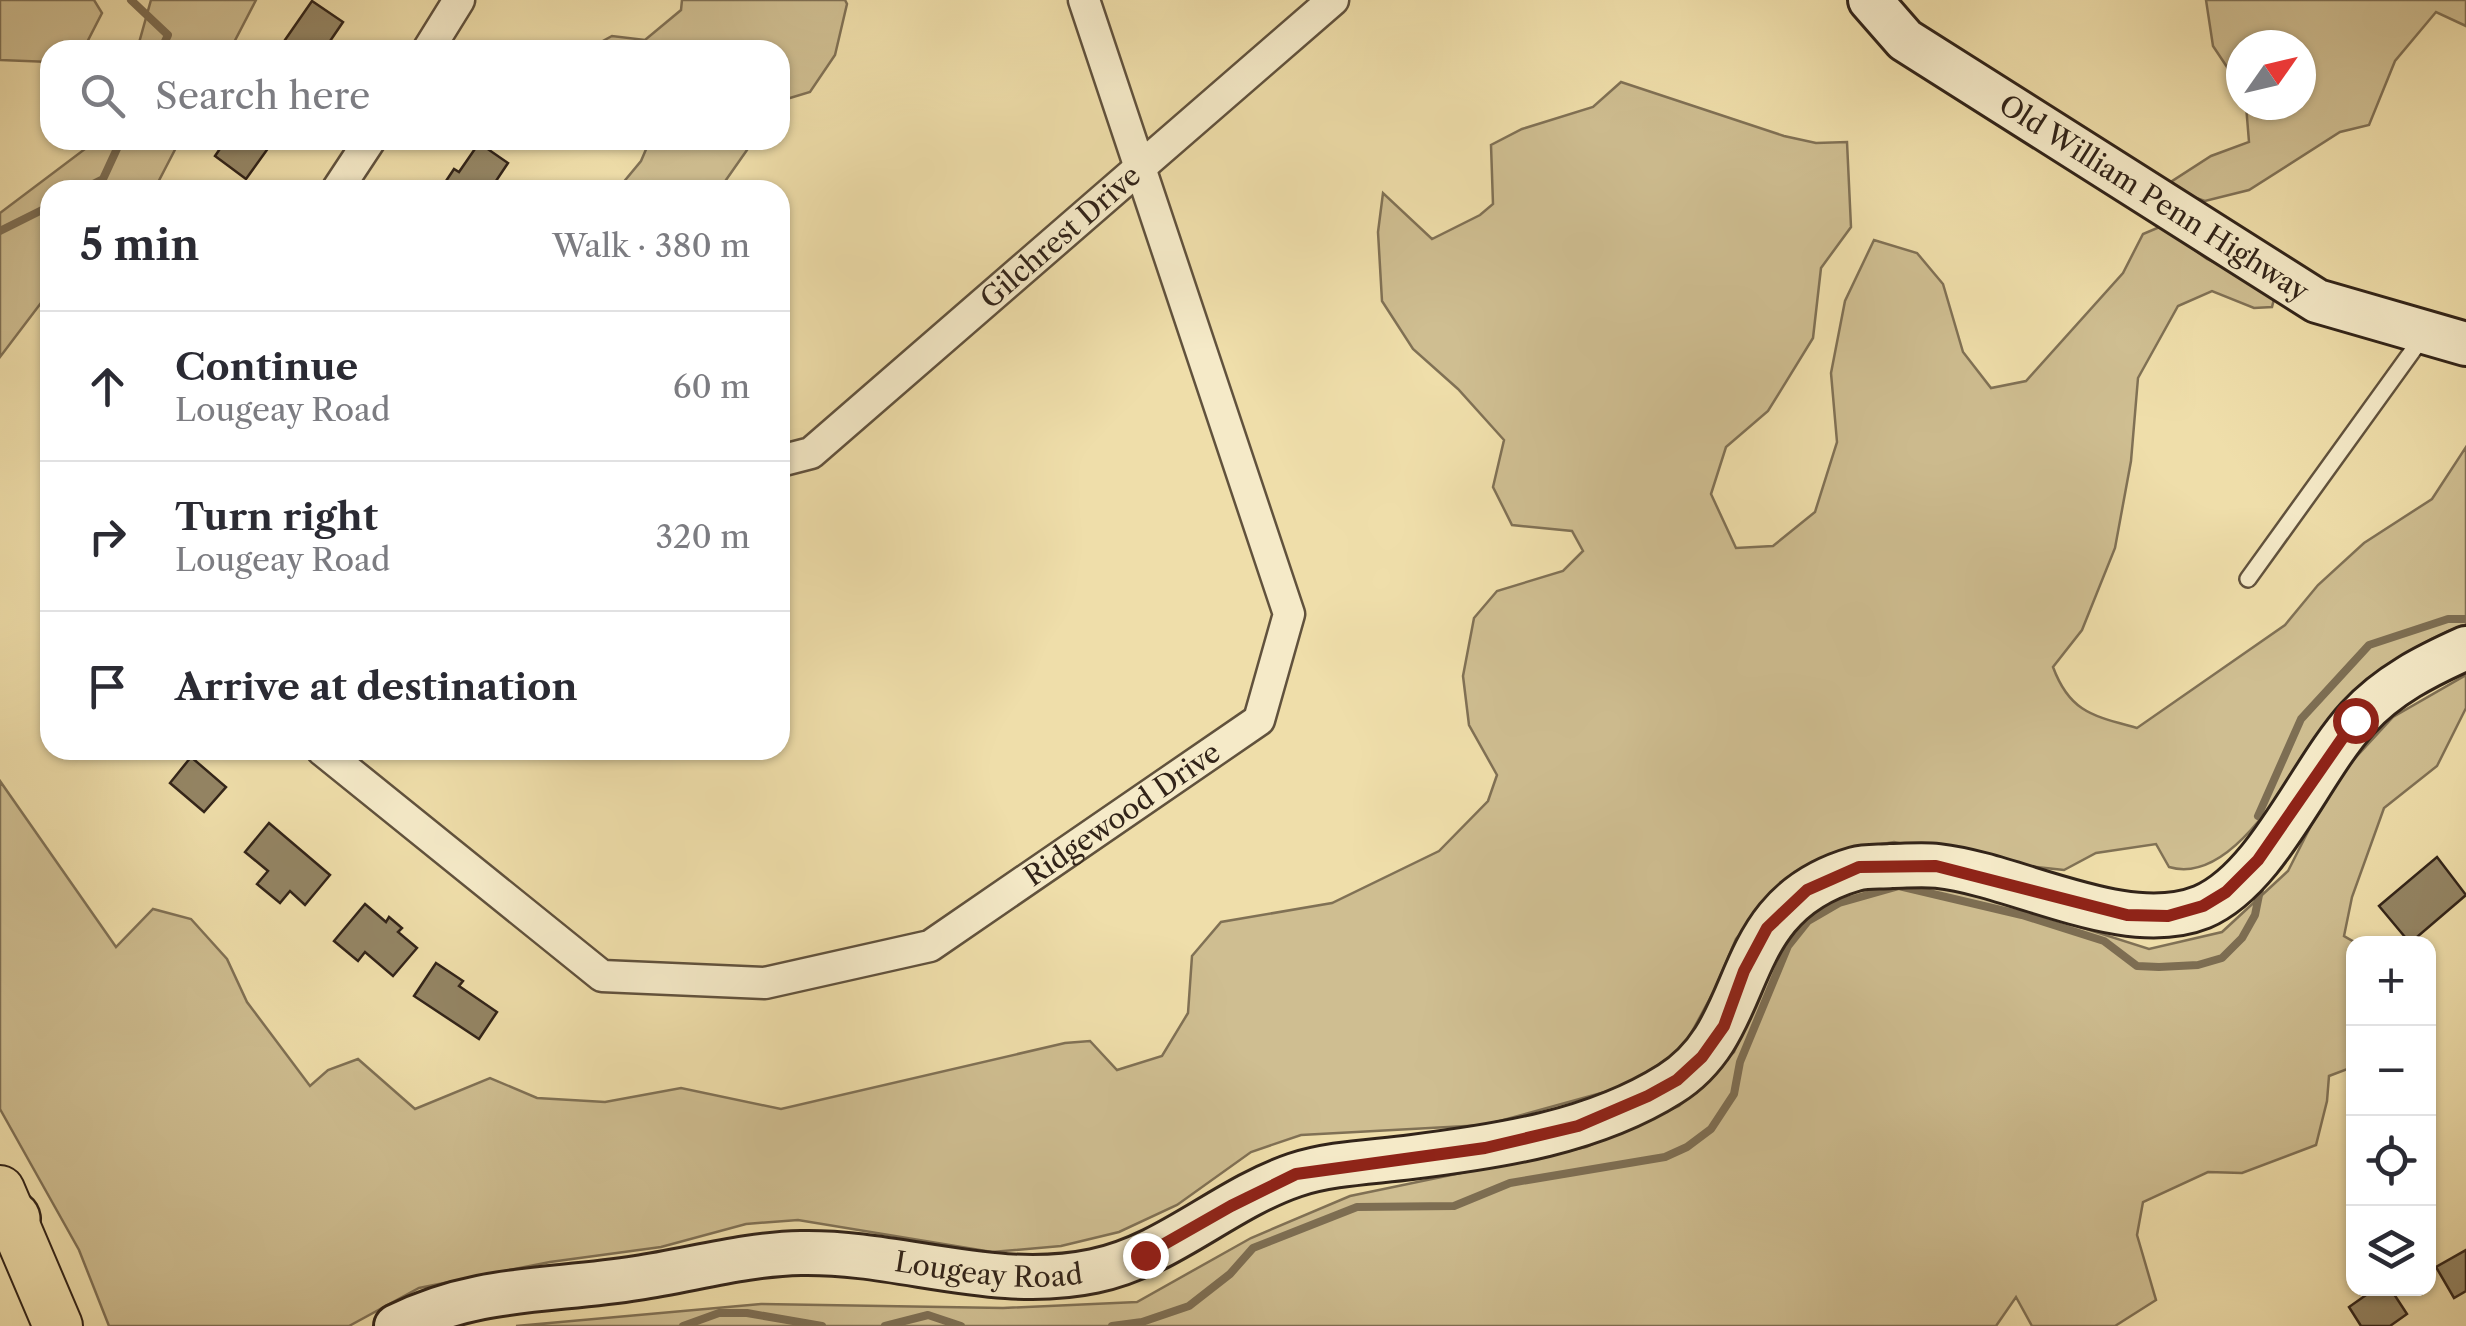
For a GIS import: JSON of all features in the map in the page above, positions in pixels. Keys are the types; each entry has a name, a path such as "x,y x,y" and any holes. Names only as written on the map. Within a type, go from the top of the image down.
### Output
{"main road":[{"path":"4,1206 58,1326"}],"street":[{"path":"434,40 459,0"},
{"name":"Ridgewood Drive","path":"334,760 602,976 766,984 930,946 1259,720 1290,614 1084,0"},
{"name":"Gilchrest Drive","path":"790,458 812,453 1333,0"},
{"name":"Old William Penn Highway","path":"1870,0 1905,40 2317,301 2466,344"},
{"path":"344,180 363,150"},
{"name":"Lougeay Road","path":"396,1326 436,1309 492,1293 595,1284 801,1253 989,1275 1047,1277 1095,1271 1145,1255 1296,1174 1485,1148 1578,1126 1677,1080 1702,1057 1724,1026 1744,971 1767,928 1807,890 1859,867 1936,866 2127,915 2168,916 2203,906 2226,892 2258,860 2355,720 2385,692 2421,668 2466,648"}],"lane":[{"path":"2248,579 2426,332"}],"shaded area":[{"path":"0,0 94,0 102,13 88,40 40,40 40,62 0,60"},
{"path":"151,0 256,0 235,40 140,40"},
{"path":"682,0 845,0 847,4 835,55 810,92 790,98 790,40 645,40 681,10"},
{"path":"2206,0 2466,0 2466,26 2436,12 2395,61 2369,125 2340,132 2249,190 2205,201 2163,187 2211,156 2249,142 2247,120 2316,120 2316,30 2226,30 2226,66 2213,46"},
{"path":"612,36 645,40 605,40"},
{"path":"1621,82 1784,136 1816,143 1847,142 1851,227 1821,268 1813,338 1768,411 1726,447 1711,494 1736,548 1773,546 1815,512 1837,442 1831,373 1845,301 1874,240 1917,253 1943,284 1963,352 1991,388 2026,381 2123,273 2143,234 2162,226 2207,259 2276,291 2272,307 2254,308 2212,291 2178,306 2138,378 2131,461 2115,548 2082,630 2053,667 2067,694 2096,716 2137,728 2285,625 2318,585 2364,543 2432,499 2466,447 2466,624 2431,639 2366,682 2323,728 2244,838 2220,857 2195,868 2169,867 2156,844 2096,853 2064,870 1988,862 1894,842 1846,850 1784,881 1736,939 1682,1050 1623,1087 1485,1125 1301,1135 1251,1152 1177,1205 1119,1232 1061,1246 992,1252 798,1220 746,1224 661,1247 550,1262 419,1288 349,1326 109,1326 79,1250 0,1109 0,781 116,947 153,909 191,919 227,959 247,1002 310,1086 328,1070 358,1059 415,1109 490,1078 537,1098 605,1102 681,1088 781,1109 1065,1043 1090,1041 1117,1070 1162,1056 1188,1013 1192,956 1221,922 1332,903 1439,851 1488,801 1497,775 1469,725 1463,676 1474,618 1497,591 1563,571 1583,551 1572,531 1512,525 1493,487 1504,440 1458,389 1413,349 1382,301 1378,232 1383,193 1432,239 1480,215 1493,204 1491,145 1522,129 1593,107"},
{"path":"84,150 175,150 159,180 44,180"},
{"path":"646,150 747,150 726,180 625,180"},
{"path":"40,183 40,304 0,357 0,213"},
{"path":"2466,675 2466,708 2437,766 2384,808 2352,897 2344,936 2346,1070 2329,1076 2316,1145 2242,1173 2208,1172 2143,1202 2137,1235 2156,1300 2115,1326 2032,1326 2016,1297 1996,1326 516,1326 761,1304 1003,1308 1137,1302 1251,1238 1350,1196 1586,1147 1679,1106 1734,1052 1782,939 1830,897 1915,880 1998,901 2149,949 2222,932 2288,871 2333,782 2393,717"}],"building":[{"path":"312,1 343,22 331,40 285,40"},
{"path":"219,150 267,150 246,179 215,156"},
{"path":"474,150 489,150 508,163 497,180 447,180 454,169 459,172"},
{"path":"189,760 194,760 226,787 204,812 170,783"},
{"path":"269,823 330,875 305,905 290,891 280,903 257,884 268,871 245,852"},
{"path":"2437,857 2466,895 2418,936 2404,936 2379,906"},
{"path":"365,904 386,922 389,917 402,928 398,932 417,948 393,976 365,952 358,961 334,941"},
{"path":"436,963 463,981 459,986 497,1012 479,1039 414,996"},
{"path":"2466,1250 2466,1291 2454,1298 2436,1267"},
{"path":"2365,1296 2395,1296 2407,1314 2390,1326 2361,1326 2349,1307"}],"waterway":[{"path":"131,0 168,35 166,40"},
{"path":"101,180 116,150"},
{"path":"0,231 40,211"},
{"path":"2258,816 2301,719 2369,645 2448,619 2466,619"},
{"path":"1112,1326 1142,1322 1189,1306 1230,1274 1253,1248 1357,1207 1454,1206 1510,1183 1665,1157 1687,1147 1711,1129 1734,1094 1740,1062 1788,946 1808,921 1839,903 1899,886 2022,915 2104,941 2137,966 2159,967 2198,965 2222,958 2242,938 2255,915 2260,890"},
{"path":"683,1326 719,1313 747,1313 822,1326"},
{"path":"885,1326 928,1315 961,1326"}],"route":[{"path":"1145,1255 1296,1174 1485,1148 1578,1126 1648,1096 1677,1080 1702,1057 1724,1026 1744,971 1767,928 1807,890 1859,867 1936,866 2127,915 2168,916 2203,906 2226,892 2258,860 2355,720"}]}
